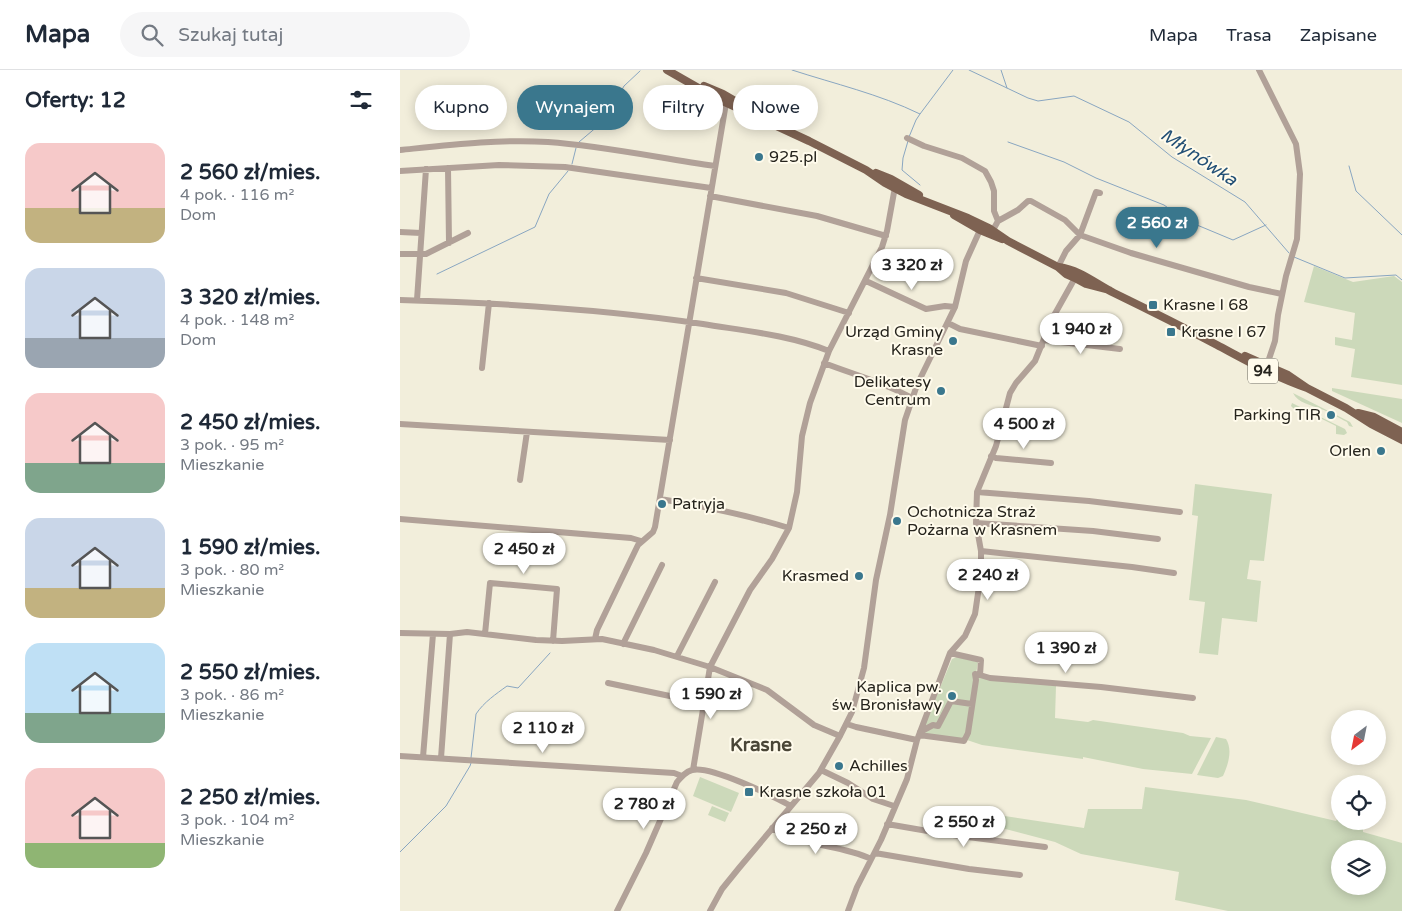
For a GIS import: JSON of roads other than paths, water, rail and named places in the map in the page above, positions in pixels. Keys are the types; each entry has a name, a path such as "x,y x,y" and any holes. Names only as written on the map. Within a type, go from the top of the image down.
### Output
{"main road":[{"name":"94","path":"668,70 733,106"},
{"name":"94","path":"682,77 701,85"},
{"name":"94","path":"723,94 733,100"},
{"name":"94","path":"786,130 866,170 896,189 975,221 1008,241"},
{"name":"94","path":"866,170 891,179 927,200"},
{"name":"94","path":"949,211 965,223 1008,241 1059,267 1072,270 1270,374 1307,388 1402,440"},
{"name":"94","path":"1059,267 1066,274 1086,284 1109,290"},
{"name":"94","path":"1222,348 1267,365 1288,375 1307,388"},
{"name":"94","path":"1353,412 1374,418 1402,432"}],"street":[{"path":"1259,70 1293,135 1298,151 1300,174 1298,239 1290,260 1278,314 1275,341 1267,365"},
{"path":"595,639 597,630 641,541 649,535 655,526 726,103 723,94"},
{"path":"726,103 733,102"},
{"path":"907,138 924,146 962,158 985,171 994,191 994,211 998,221"},
{"path":"400,150 515,141 550,142 618,150 715,166"},
{"path":"400,171 498,165 565,167 711,188"},
{"path":"448,168 449,242"},
{"path":"417,300 426,169"},
{"path":"693,770 710,667 750,590 772,559 789,528 797,492 798,459 810,403 829,351 866,282 886,236 896,189 891,179"},
{"path":"896,189 909,188"},
{"path":"1059,267 1066,251 1080,235 1096,192 1100,193"},
{"path":"710,196 817,216 886,236"},
{"path":"980,230 991,229 998,221 1011,215 1028,201 1031,201 1064,220 1080,235 1249,287 1282,294"},
{"path":"975,221 980,230"},
{"path":"710,911 722,890 821,770 847,724 864,668 876,580 890,514 903,430 912,398 955,308 966,261 980,230"},
{"path":"400,232 421,233"},
{"path":"400,254 426,254 468,233"},
{"path":"1072,270 1075,278"},
{"path":"696,278 786,293 848,313"},
{"path":"1075,278 1087,278"},
{"path":"848,911 857,887 873,856 907,778 918,736 950,654 965,636 975,614 980,589 980,552 976,523 977,492 992,456 1010,393 1035,361 1056,311 1075,278"},
{"path":"866,282 926,309 945,306 955,308"},
{"path":"400,300 490,303 598,311 773,335 829,351"},
{"path":"482,368 490,303"},
{"path":"948,323 960,329 1043,343 1120,349"},
{"path":"824,363 879,382 912,398"},
{"path":"400,424 670,440"},
{"path":"520,480 527,432"},
{"path":"992,456 1051,464"},
{"path":"977,492 1089,501 1180,512"},
{"path":"660,499 720,510 789,528"},
{"path":"400,519 631,538 641,541"},
{"path":"976,523 1093,531 1158,539"},
{"path":"980,552 1132,566 1174,573"},
{"path":"623,644 662,565"},
{"path":"677,656 714,582"},
{"path":"485,634 490,583 557,589 554,640"},
{"path":"400,633 450,634 467,632 517,639 595,639 677,656 767,690 814,725 840,736"},
{"path":"423,757 433,634"},
{"path":"441,758 450,634"},
{"path":"950,654 981,660 980,674"},
{"path":"847,724 856,727 964,741 968,733 976,674 1002,680 1101,687 1193,698"},
{"path":"608,682 703,703"},
{"path":"918,736 933,725 938,726 951,701 972,704"},
{"path":"400,756 674,773 682,776"},
{"path":"617,911 646,853 677,782 682,776 693,770 712,771 790,806"},
{"path":"821,770 848,783 873,799 894,806"},
{"path":"887,824 945,834 1045,847"},
{"path":"772,828 782,834 800,840 873,856 1020,875"}],"waterway":[{"path":"792,70 873,95 920,114 953,70"},
{"name":"Młynówka","path":"969,70 1028,98 1038,101 1074,96 1129,122 1172,157 1245,202 1289,253"},
{"path":"1001,70 1007,88"},
{"path":"579,142 605,120 624,86 640,71"},
{"path":"909,137 920,114"},
{"path":"908,141 902,170 920,185"},
{"path":"1008,142 1064,162 1096,178 1164,205 1185,220 1233,240 1266,225"},
{"path":"572,164 576,148"},
{"path":"1349,166 1356,191 1402,235"},
{"path":"437,274 535,227 549,194 568,171"},
{"name":"Młynówka","path":"1294,257 1345,278 1396,275 1402,280"},
{"path":"471,758 476,714 479,710 507,686 518,688 550,653"},
{"path":"400,852 446,806 471,763"}],"place":[{"name":"925.pl","path":"759,157"},
{"name":"Krasne I 68","path":"1153,305"},
{"name":"Krasne I 67","path":"1171,332"},
{"name":"Urząd Gminy Krasne","path":"953,341"},
{"name":"Delikatesy Centrum","path":"941,391"},
{"name":"Parking TIR","path":"1331,415"},
{"name":"Orlen","path":"1381,451"},
{"name":"Patryja","path":"662,504"},
{"name":"Ochotnicza Straż Pożarna w Krasnem","path":"897,521"},
{"name":"Krasmed","path":"859,576"},
{"name":"Kaplica pw. św. Bronisławy","path":"952,696"},
{"name":"Achilles","path":"839,766"},
{"name":"Krasne szkoła 01","path":"749,792"}],"district":[{"name":"Krasne","path":"761,745"}]}
